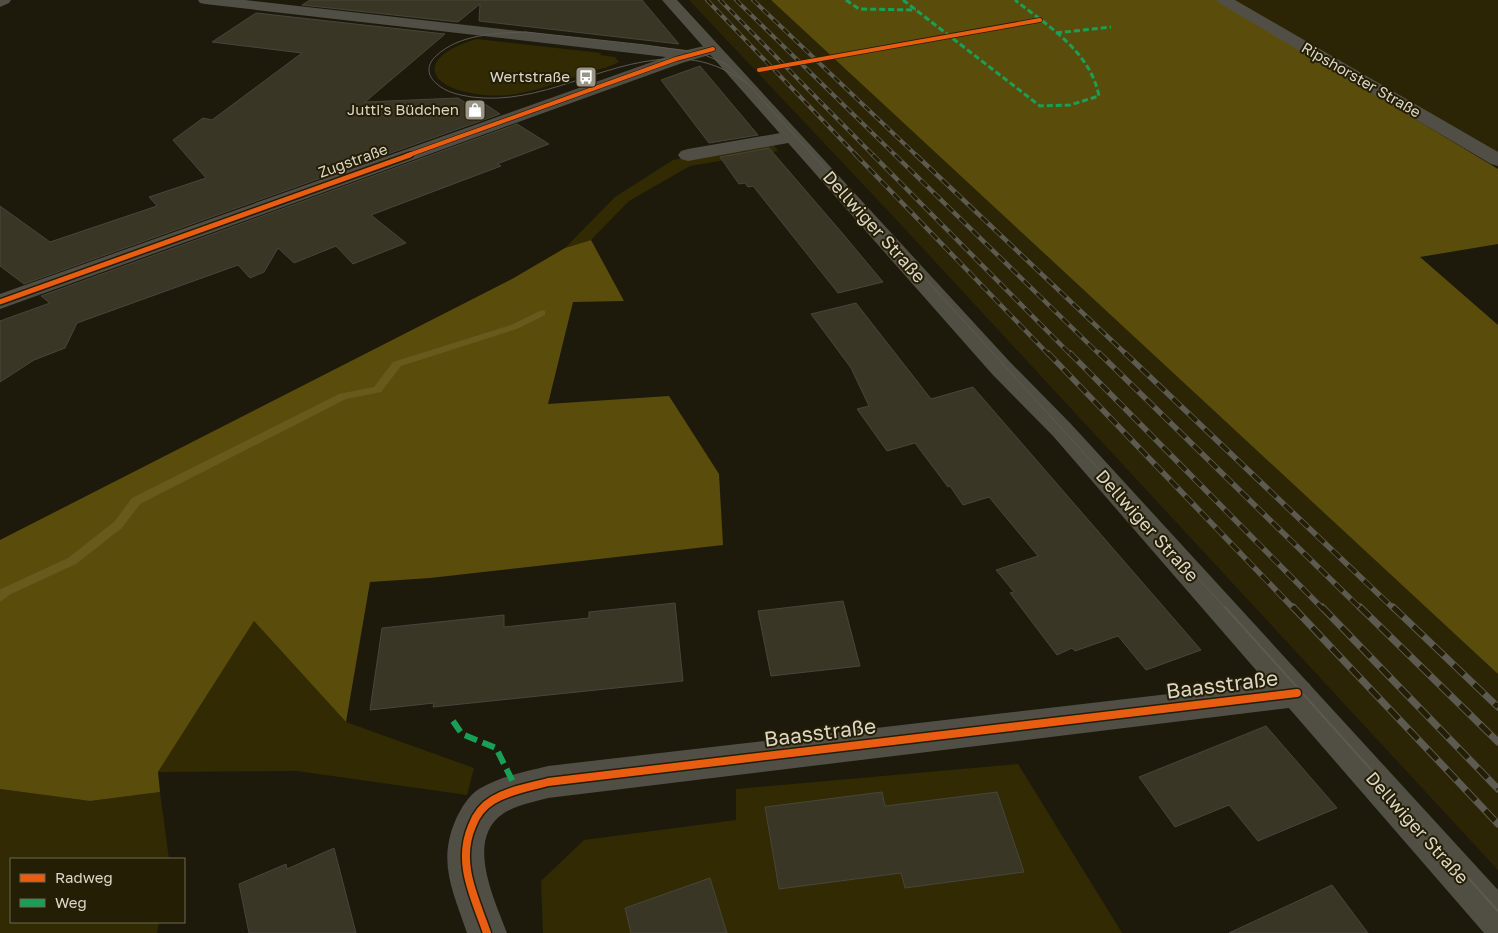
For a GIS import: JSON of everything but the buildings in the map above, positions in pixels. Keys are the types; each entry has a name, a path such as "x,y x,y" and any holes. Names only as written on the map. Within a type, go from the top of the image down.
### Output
{"main road":[{"name":"Dellwiger Straße","path":"669,0 1001,368 1062,430 1498,919"}],"street":[{"path":"0,2 4,0"},
{"path":"205,0 689,54"},
{"name":"Ripshorster Straße","path":"1224,0 1498,160"},
{"name":"Zugstraße","path":"1,301 689,54 713,50"},
{"path":"688,155 792,137"},
{"name":"Baasstraße","path":"487,933 468,878 466,850 471,826 487,804 517,790 557,781 1297,693"}],"shaded area":[{"path":"689,0 771,0 1498,674 1498,870 892,215"},
{"path":"771,0 1218,0 1498,169 1498,244 1420,257 1498,325 1498,674"},
{"path":"1227,0 1498,0 1498,156"},
{"path":"477,39 601,53 600,55 615,57 619,62 546,87 509,95 483,95 463,91 448,86 438,79 435,71 436,62 444,54 458,46"},
{"path":"772,143 778,151 690,166 629,201 591,240 565,248 615,197 673,160"},
{"path":"591,240 624,301 573,302 548,404 669,396 719,474 723,545 430,578 370,582 346,722 254,621 158,772 160,792 90,801 0,789 0,540 512,279 565,248"},
{"path":"254,621 346,722 474,768 467,795 297,771 158,772"},
{"path":"1018,764 1122,933 543,933 541,881 584,840 736,820 736,789"},
{"path":"0,789 90,801 160,792 169,858 10,858 10,923 159,923 157,933 0,933"}],"waterway":[{"path":"0,597 7,591 72,561 118,525 136,501 343,396 377,390 397,364 514,327 542,313"}],"tram line":[{"path":"526,32 700,53 726,64 749,85 731,73 711,64 690,60 668,59 618,67 546,90 522,95 497,98 472,97 445,90 431,78 429,67 433,59 445,49 467,39 503,33 526,32"},
{"path":"749,85 1226,609"},
{"path":"1225,607 1498,911"}],"railway":[{"path":"707,0 857,156"},
{"path":"720,0 874,156"},
{"path":"736,0 896,156"},
{"path":"753,0 917,156"},
{"path":"856,155 1049,355"},
{"path":"873,155 1071,355"},
{"path":"895,155 1100,355"},
{"path":"916,155 1127,355"},
{"path":"1048,353 1294,609"},
{"path":"1070,353 1323,609"},
{"path":"1099,353 1361,609"},
{"path":"1125,353 1394,609"},
{"path":"1293,607 1498,824"},
{"path":"1322,607 1498,789"},
{"path":"1360,607 1498,742"},
{"path":"1393,607 1498,707"}],"marked path":[{"path":"846,0 859,9 916,10"},
{"path":"903,0 1040,106 1070,105 1085,102 1099,96 1096,82 1089,68 1079,55 1054,30 1015,0"},
{"path":"1056,33 1111,27"},
{"path":"453,721 462,734 496,748 517,790"}],"cycle path":[{"path":"759,70 1040,20"},
{"path":"0,302 676,59 713,49"},
{"path":"487,933 466,870 468,839 480,811 493,800 516,791 548,782 1297,693"}],"place":[{"name":"Wertstraße","path":"586,77"},
{"name":"Jutti's Büdchen","path":"475,110"}]}
